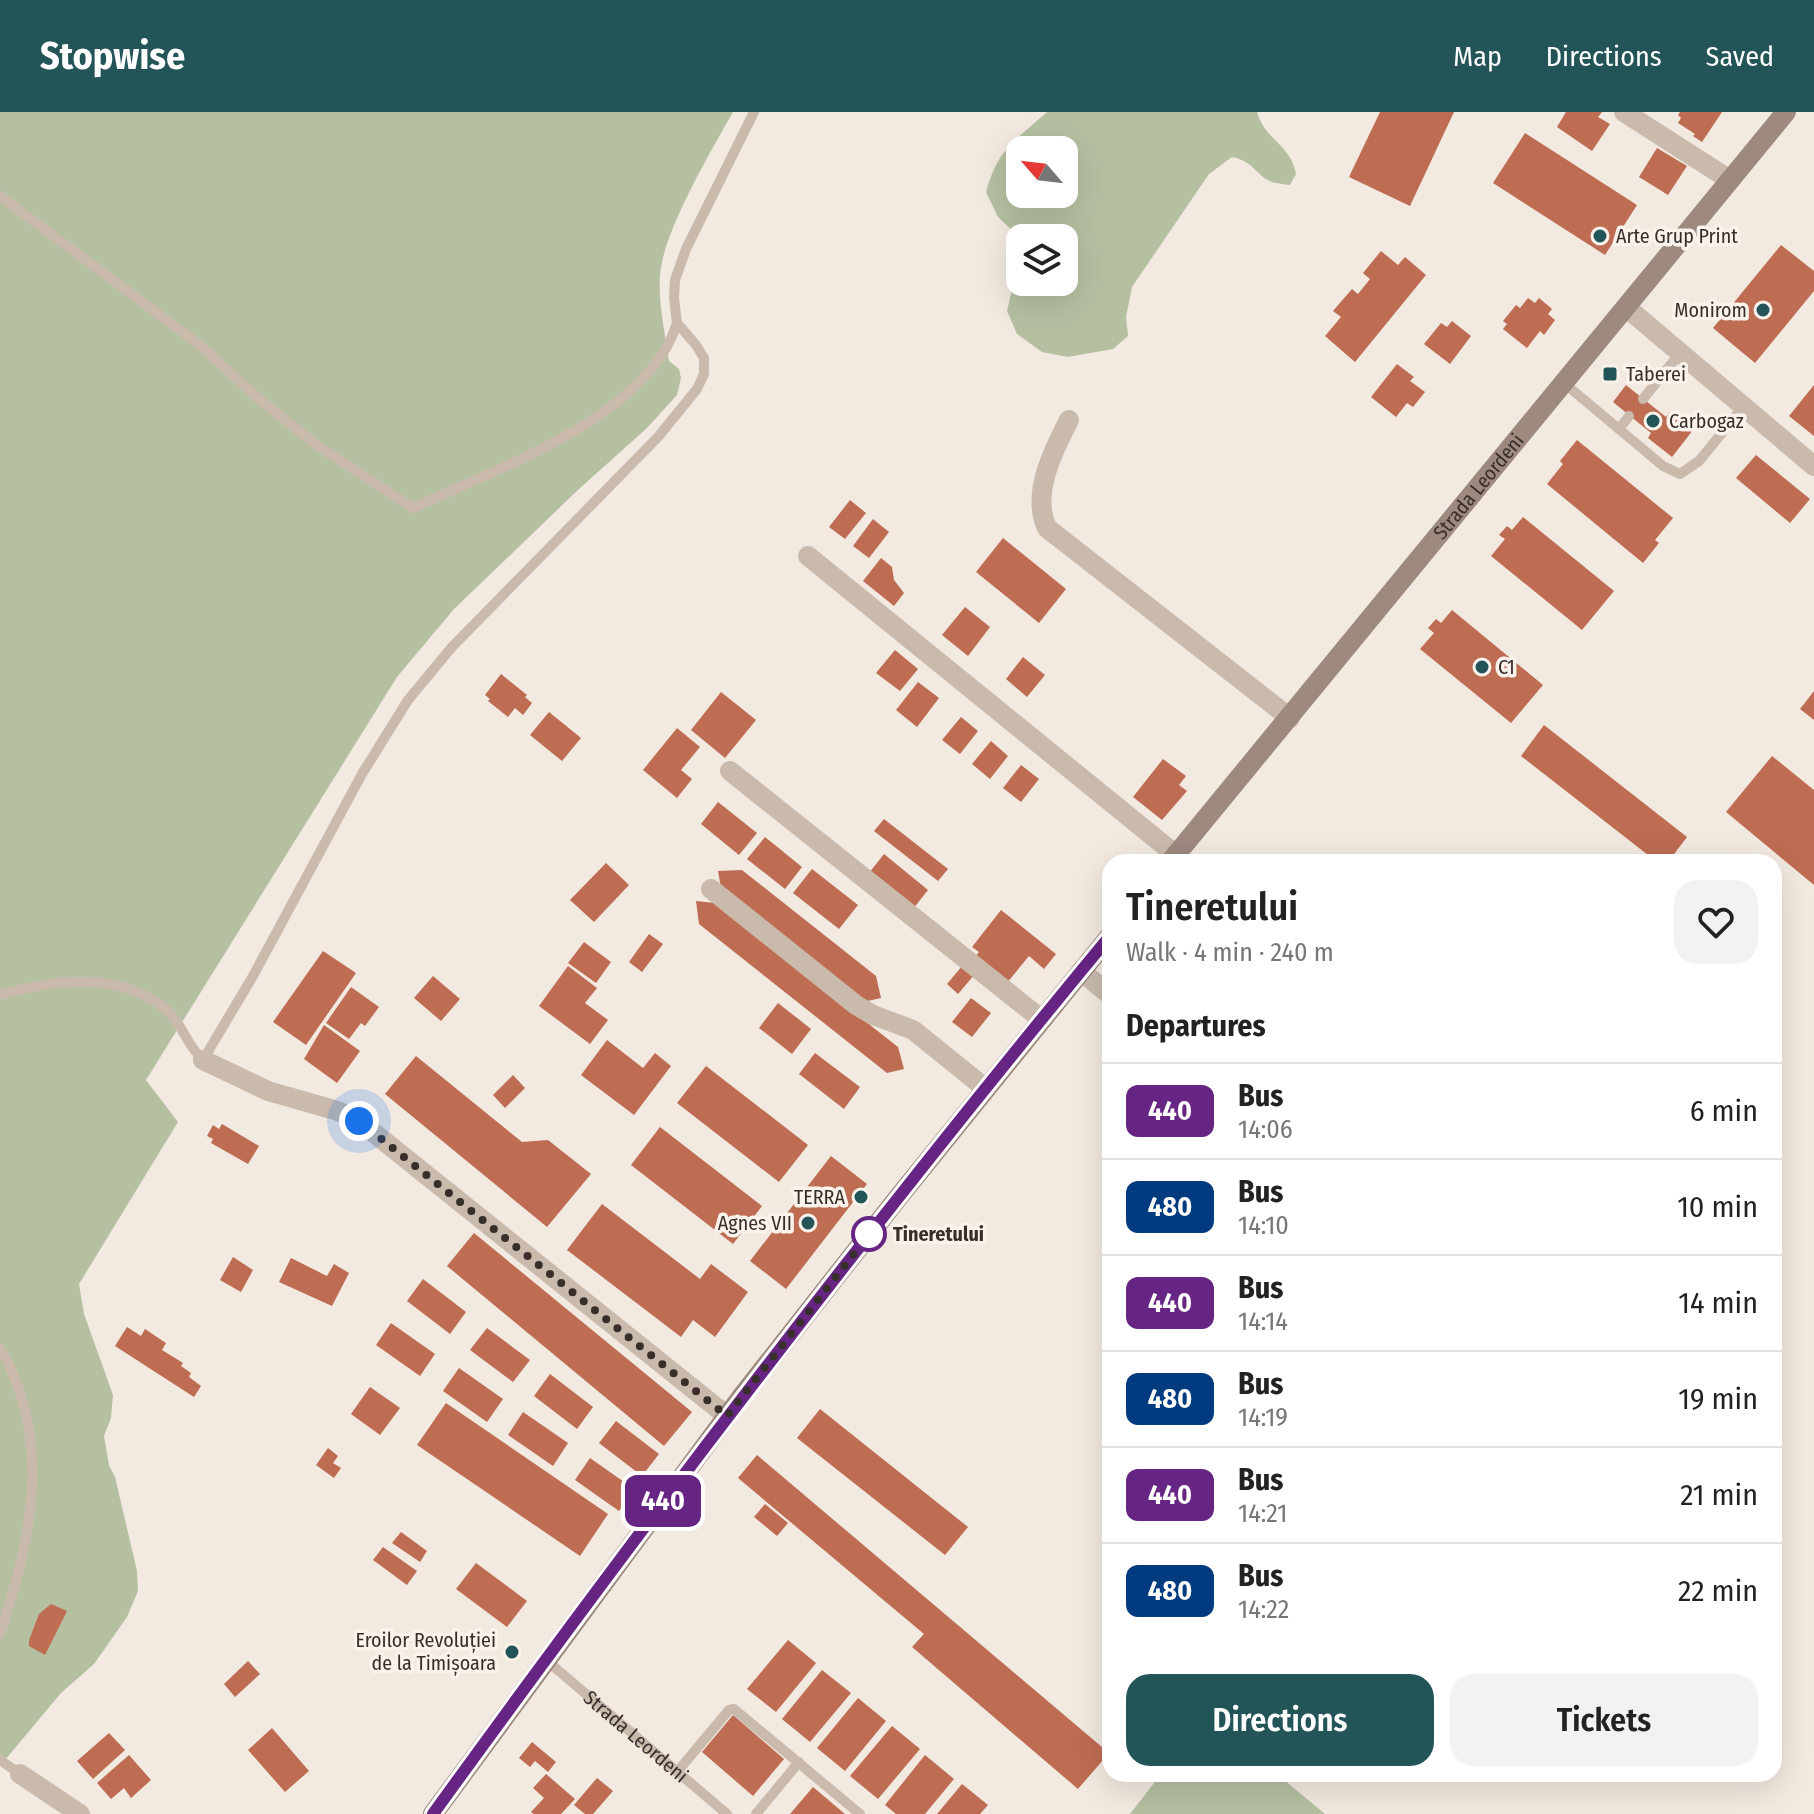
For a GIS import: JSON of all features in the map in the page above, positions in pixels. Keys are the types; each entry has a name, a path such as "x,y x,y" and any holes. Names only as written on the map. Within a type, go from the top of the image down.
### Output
{"main road":[{"name":"Strada Leordeni","path":"1176,854 1786,112"},
{"path":"433,1814 727,1416 985,1088 1102,946"}],"street":[{"path":"1624,112 1730,180"},
{"path":"1626,307 1814,466"},
{"path":"1069,420 1049,463 1041,514 1047,528 1290,718"},
{"path":"808,556 1168,854"},
{"path":"730,771 1041,1019"},
{"path":"711,889 856,1005 913,1030 985,1088"},
{"path":"1081,971 1102,988"},
{"path":"203,1060 268,1091 338,1111 359,1121 727,1416"},
{"path":"20,1774 80,1814"}],"lane":[{"path":"0,196 200,345 258,398 318,446 413,508 560,439 627,395 651,372 665,354 677,323 674,298 679,264 754,112"},
{"path":"0,995 52,984 80,982 120,986 166,1009 203,1060 253,976 362,774 408,700 452,647 658,437 697,389 704,374 704,358 677,323"},
{"path":"1643,399 1680,353"},
{"path":"1564,383 1663,466 1680,474 1699,461 1744,406"},
{"path":"1619,429 1629,416"},
{"path":"0,1348 16,1377 27,1409 32,1440 32,1483 21,1565 0,1634"},
{"name":"Strada Leordeni","path":"546,1660 727,1814"},
{"path":"677,1772 729,1710 734,1709 860,1814"},
{"path":"0,1760 20,1774"},
{"path":"756,1814 799,1762"}],"green space":[{"path":"0,112 733,112 689,192 663,257 661,307 669,361 679,369 681,378 677,395 647,428 454,609 397,677 146,1080 178,1122 79,1284 84,1314 113,1395 111,1418 104,1436 137,1571 138,1591 127,1617 94,1664 61,1693 0,1766"},
{"path":"1047,112 1257,112 1266,130 1289,155 1296,174 1290,185 1275,183 1245,162 1232,157 1209,174 1132,287 1126,317 1128,336 1113,349 1068,357 1042,352 1017,334 1007,311 1010,296 1078,296 1078,224 1006,225 998,217 986,192 996,165 1006,151 1006,208 1078,208 1078,136 1020,136"},
{"path":"1155,1782 1287,1782 1325,1814 1130,1814"}],"building":[{"path":"1380,112 1454,112 1410,206 1349,177"},
{"path":"1566,112 1602,112 1598,117 1610,124 1592,151 1557,127"},
{"path":"1680,112 1722,112 1702,142 1678,123"},
{"path":"1525,133 1637,205 1605,255 1493,183"},
{"path":"1657,148 1687,166 1668,195 1639,177"},
{"name":"Monirom","path":"1781,245 1814,271 1814,291 1755,363 1713,328"},
{"path":"1381,251 1398,265 1405,257 1426,275 1355,362 1325,336 1341,317 1333,311 1352,289 1358,294 1370,279 1363,273"},
{"path":"1528,298 1535,303 1539,298 1552,309 1548,314 1555,320 1544,335 1540,331 1527,348 1503,329 1507,324 1503,321 1516,305 1520,308"},
{"path":"1452,321 1471,336 1450,364 1424,344 1441,323 1447,327"},
{"path":"1397,364 1414,377 1410,381 1425,392 1413,407 1407,403 1396,417 1371,397"},
{"path":"1626,385 1666,417 1670,412 1693,430 1672,457 1648,438 1651,433 1613,402"},
{"path":"1814,385 1814,436 1789,416"},
{"path":"1577,440 1673,518 1655,540 1659,543 1643,563 1547,484"},
{"path":"1756,455 1810,499 1790,523 1736,478"},
{"path":"850,500 866,513 845,539 829,527"},
{"path":"1523,517 1614,591 1582,630 1491,556 1505,539 1499,535 1507,526 1512,530"},
{"path":"873,519 889,532 869,558 853,546"},
{"path":"1003,538 1066,589 1039,623 976,572"},
{"path":"881,558 892,567 894,580 904,593 894,606 863,581"},
{"path":"965,607 990,627 968,656 942,635"},
{"name":"C1","path":"1452,610 1543,685 1511,723 1420,649 1434,633 1428,628 1436,619 1441,623"},
{"path":"895,650 918,669 900,691 876,673"},
{"path":"1023,657 1045,675 1027,697 1006,679"},
{"path":"501,674 527,695 525,697 532,703 523,715 515,708 508,717 488,701 490,699 485,695"},
{"path":"918,682 939,698 917,727 896,710"},
{"path":"1814,691 1814,720 1800,709"},
{"path":"721,692 756,720 725,758 691,730"},
{"path":"549,712 581,738 562,761 530,735"},
{"path":"961,717 978,731 960,754 942,740"},
{"path":"1544,725 1687,837 1674,854 1647,854 1521,756"},
{"path":"677,728 700,747 681,770 692,779 677,798 643,770"},
{"path":"991,741 1008,756 990,779 972,764"},
{"path":"1772,756 1814,790 1814,885 1782,858 1782,854 1777,854 1726,812"},
{"path":"1163,759 1186,776 1179,785 1187,791 1162,820 1133,797"},
{"path":"1021,765 1039,779 1021,802 1003,788"},
{"path":"718,802 757,833 739,855 701,824"},
{"path":"884,819 948,869 938,881 874,831"},
{"path":"765,837 802,867 785,889 747,859"},
{"path":"884,854 928,890 913,909 869,873"},
{"path":"606,863 629,885 594,922 570,900"},
{"path":"812,869 858,905 839,929 793,893"},
{"path":"742,870 876,976 881,998 863,1002 721,888 718,871"},
{"path":"696,901 715,903 898,1047 904,1069 887,1073 699,924"},
{"path":"1001,910 1056,954 1044,969 1029,956 1006,984 974,958 979,952 972,947"},
{"path":"649,934 663,944 642,972 629,962"},
{"path":"584,942 611,962 596,983 568,963"},
{"path":"323,951 356,973 306,1045 273,1022"},
{"path":"963,965 975,974 958,994 947,984"},
{"path":"568,966 597,988 585,1003 608,1020 590,1044 539,1006"},
{"path":"433,976 460,999 441,1021 414,998"},
{"path":"351,987 379,1007 365,1026 361,1023 349,1039 326,1023"},
{"path":"971,998 991,1013 972,1037 952,1022"},
{"path":"778,1003 811,1029 792,1054 759,1028"},
{"path":"324,1025 360,1051 337,1083 304,1059"},
{"path":"607,1040 643,1068 655,1053 671,1066 634,1115 581,1075"},
{"path":"815,1053 860,1087 844,1109 799,1074"},
{"path":"416,1056 522,1142 548,1140 591,1174 547,1227 385,1094"},
{"path":"706,1066 808,1145 779,1182 677,1103"},
{"path":"513,1075 525,1088 505,1108 493,1095"},
{"path":"222,1124 259,1146 248,1164 211,1143 213,1139 207,1136 213,1125 219,1129"},
{"path":"660,1127 762,1206 733,1244 631,1165"},
{"name":"Agnes VII","path":"831,1156 867,1184 786,1289 750,1261"},
{"path":"602,1204 700,1279 711,1264 748,1292 715,1337 693,1320 681,1337 567,1250"},
{"path":"474,1233 692,1412 664,1446 447,1266"},
{"path":"233,1257 253,1270 241,1292 220,1280"},
{"path":"291,1258 327,1276 334,1264 349,1273 332,1306 279,1282"},
{"path":"423,1279 466,1312 450,1334 407,1301"},
{"path":"391,1323 435,1354 420,1376 376,1345"},
{"path":"127,1327 141,1336 145,1329 166,1343 162,1350 183,1363 181,1366 191,1373 189,1377 201,1386 194,1397 115,1346"},
{"path":"487,1328 530,1360 513,1382 470,1350"},
{"path":"459,1368 503,1399 487,1422 443,1391"},
{"path":"550,1374 593,1407 577,1429 534,1396"},
{"path":"370,1387 400,1408 380,1435 351,1414"},
{"path":"446,1403 608,1514 580,1556 417,1445"},
{"path":"820,1409 968,1527 945,1555 797,1438"},
{"path":"523,1412 568,1443 553,1466 508,1435"},
{"path":"616,1421 659,1454 642,1476 599,1443"},
{"path":"328,1448 338,1456 333,1463 341,1468 334,1478 316,1465"},
{"path":"757,1455 1102,1747 1102,1761 1078,1789 912,1647 924,1634 738,1478"},
{"path":"590,1458 634,1489 619,1511 575,1480"},
{"path":"765,1504 788,1523 777,1536 754,1517"},
{"path":"401,1532 427,1551 420,1562 392,1543"},
{"path":"383,1547 417,1571 407,1585 373,1560"},
{"path":"476,1563 527,1601 507,1627 456,1589"},
{"path":"51,1604 67,1611 45,1655 29,1646 29,1640 39,1614"},
{"path":"788,1640 816,1663 776,1712 747,1689"},
{"path":"248,1661 260,1674 235,1697 224,1684"},
{"path":"822,1670 851,1693 810,1742 782,1719"},
{"path":"858,1698 886,1721 845,1771 817,1748"},
{"path":"733,1715 784,1759 753,1796 702,1752"},
{"path":"892,1726 920,1749 878,1799 850,1776"},
{"path":"272,1728 309,1771 285,1792 248,1750"},
{"path":"109,1733 125,1750 93,1779 77,1761"},
{"path":"532,1742 556,1762 548,1772 535,1761 530,1767 519,1758"},
{"path":"129,1755 151,1780 131,1798 124,1788 111,1799 97,1783"},
{"path":"925,1755 954,1779 925,1814 896,1814 885,1805"},
{"path":"546,1774 575,1799 561,1814 531,1812 544,1798 533,1788"},
{"path":"597,1778 613,1791 593,1814 585,1814 574,1805"},
{"path":"962,1784 988,1805 980,1814 937,1814"},
{"path":"813,1787 845,1814 790,1814"}],"bus line":[{"name":"440","path":"433,1814 742,1396 950,1132 1102,946"}],"place":[{"name":"Arte Grup Print","path":"1600,236"},
{"name":"Monirom","path":"1763,310"},
{"name":"Taberei","path":"1610,374"},
{"name":"Carbogaz","path":"1653,421"},
{"name":"C1","path":"1482,667"},
{"name":"TERRA","path":"861,1197"},
{"name":"Agnes VII","path":"808,1223"},
{"name":"Tineretului","path":"869,1234"},
{"name":"Eroilor Revoluției de la Timișoara","path":"512,1652"}],"route":[{"path":"359,1121 727,1416 871,1232 869,1234"}]}
